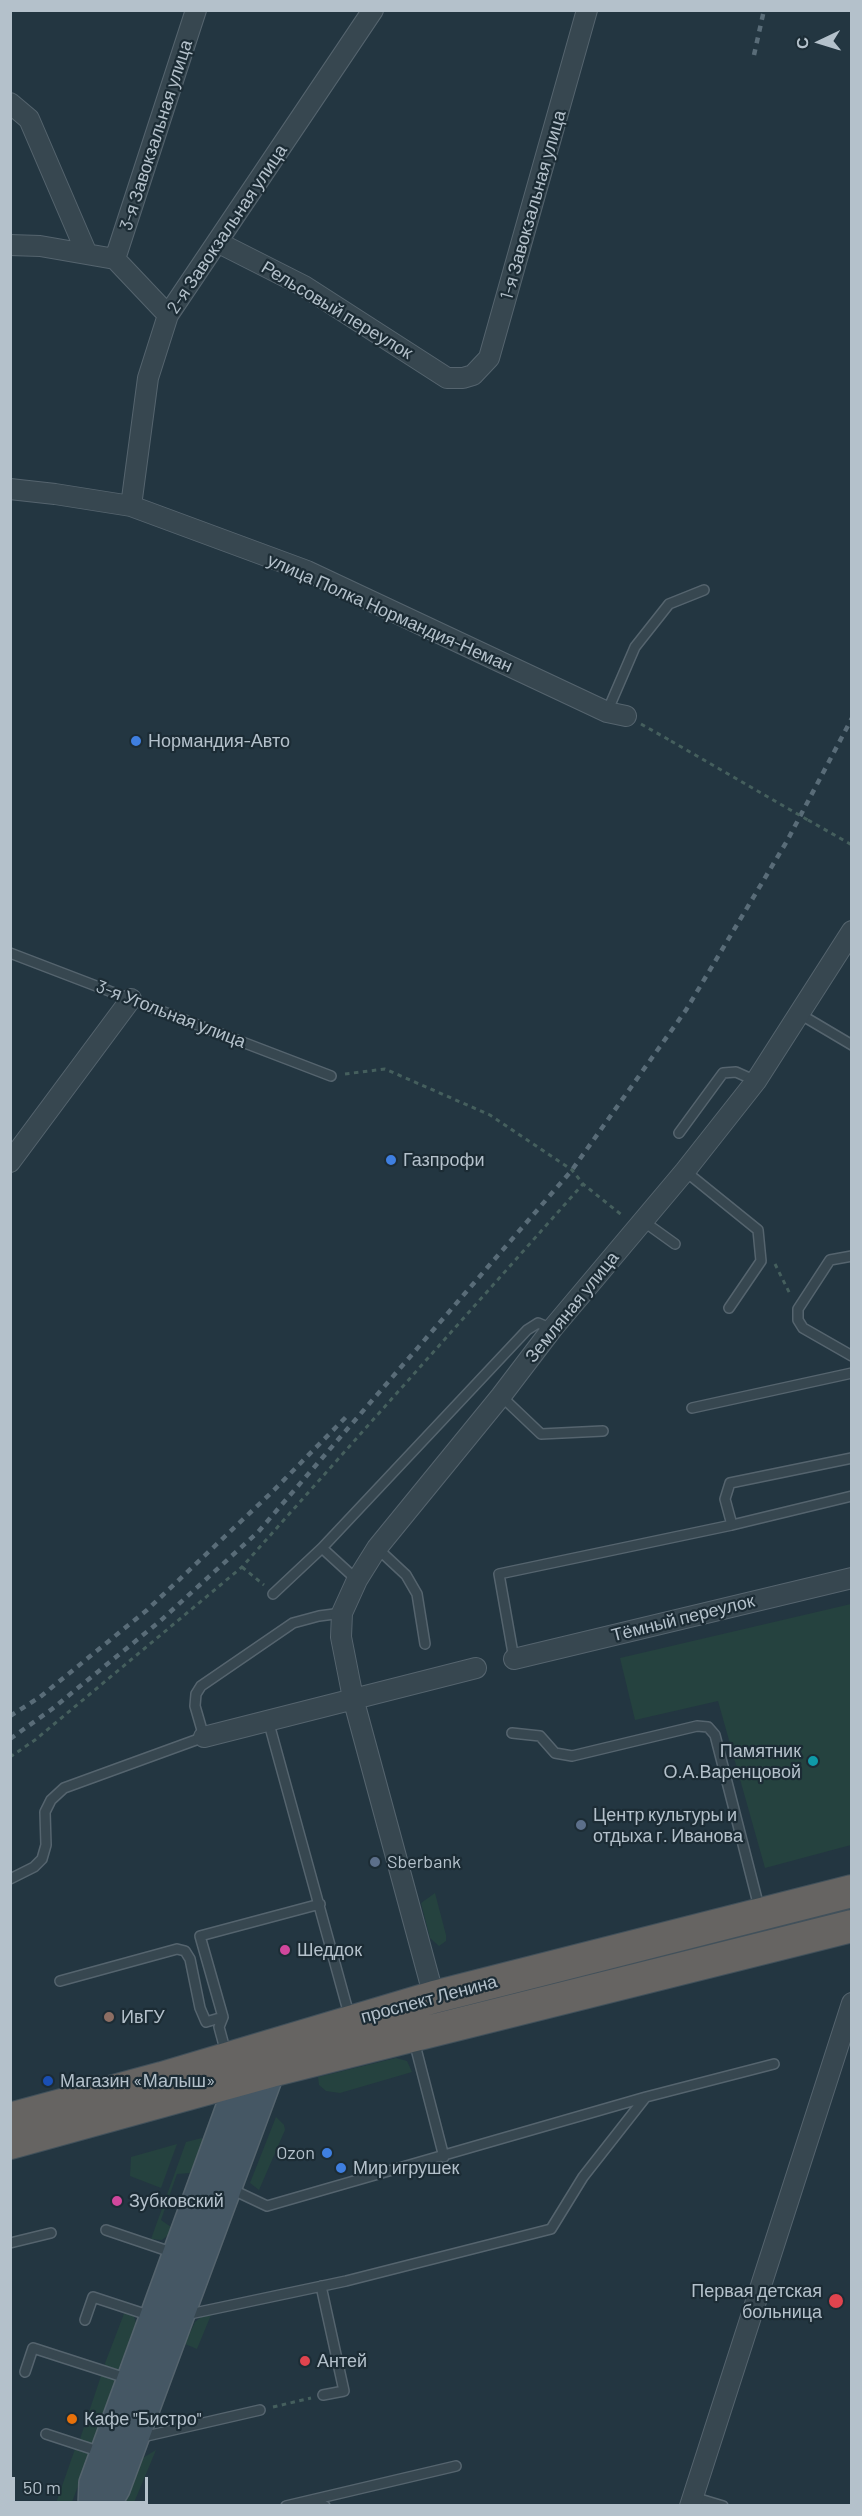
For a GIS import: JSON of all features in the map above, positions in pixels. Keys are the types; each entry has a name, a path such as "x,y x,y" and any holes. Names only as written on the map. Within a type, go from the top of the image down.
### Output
{"highway":[{"name":"проспект Ленина","path":"10,2143 251,2061 351,2020 852,1891"},
{"name":"проспект Ленина","path":"10,2119 251,2061 413,2036 852,1926"}],"main road":[{"path":"97,2498 104,2453 131,2379 167,2316 228,2188 251,2061"},
{"path":"97,2498 116,2489 133,2439 167,2316 177,2254 251,2061"}],"street":[{"name":"3-я Завокзальная улица","path":"116,259 196,10"},
{"name":"2-я Завокзальная улица","path":"131,506 148,378 168,315 373,10"},
{"name":"1-я Завокзальная улица","path":"455,379 473,375 489,358 587,10"},
{"path":"10,103 29,119 87,254"},
{"name":"Рельсовый переулок","path":"217,242 304,286 447,378 455,379"},
{"path":"10,245 40,246 116,259 168,315"},
{"name":"улица Полка Нормандия-Неман","path":"10,489 131,506 308,571 617,714"},
{"name":"Земляная улица","path":"434,1997 353,1698 341,1637 342,1613 357,1580 377,1548 501,1396 635,1220 685,1171 756,1081 852,931"},
{"path":"10,1162 131,999"},
{"name":"Тёмный переулок","path":"514,1659 852,1578"},
{"path":"204,1737 476,1668"},
{"path":"692,2501 851,2004"},
{"path":"79,2505 97,2498"}],"lane":[{"path":"617,714 635,647 669,603 704,590"},
{"name":"3-я Угольная улица","path":"10,953 331,1076"},
{"path":"798,1014 852,1045"},
{"path":"679,1133 723,1072 736,1072 756,1081"},
{"path":"685,1171 758,1230 761,1262 729,1308"},
{"path":"635,1220 675,1244"},
{"path":"852,1256 830,1260 798,1309 798,1320 803,1328 852,1356"},
{"path":"273,1594 322,1548 527,1330 538,1323 552,1329"},
{"path":"692,1408 852,1373"},
{"path":"501,1396 541,1434 603,1431"},
{"path":"732,1524 725,1498 730,1483 852,1458"},
{"path":"514,1659 499,1574 852,1496"},
{"path":"322,1548 357,1580"},
{"path":"377,1548 406,1575 417,1594 425,1644"},
{"path":"10,1879 34,1867 42,1858 46,1845 45,1812 51,1800 64,1788 204,1737 195,1706 196,1694 201,1686 293,1623 342,1613"},
{"path":"268,1720 351,2020"},
{"path":"513,1733 540,1736 555,1753 572,1756 697,1726 708,1727 715,1736 760,1913"},
{"path":"251,2061 219,2027 223,2017 200,1935 320,1904"},
{"path":"60,1981 177,1949 185,1951 190,1959 200,2008 206,2022 223,2017"},
{"path":"413,2036 444,2157"},
{"path":"228,2188 267,2206 444,2157 646,2097 774,2064"},
{"path":"84,2320 93,2297 167,2316 321,2286 550,2229 583,2177 646,2097"},
{"path":"105,2230 177,2254"},
{"path":"10,2243 51,2233"},
{"path":"321,2286 344,2391 323,2395"},
{"path":"25,2372 33,2348 131,2379"},
{"path":"133,2439 260,2410"},
{"path":"46,2434 104,2453"},
{"path":"286,2505 456,2466"},
{"path":"307,2500 325,2505"},
{"path":"692,2501 723,2505"}],"path":[{"path":"617,714 850,844"},
{"path":"331,1076 385,1069 490,1115 572,1170 583,1184 635,1220"},
{"path":"10,1757 34,1740 242,1568 583,1184"},
{"path":"758,1230 798,1309"},
{"path":"242,1568 273,1594"},
{"path":"260,2410 323,2395"}],"green space":[{"path":"851,1604 851,1845 765,1868 718,1701 635,1720 620,1658"},
{"path":"435,1893 446,1935 446,1941 439,1946 430,1938 421,1903"},
{"path":"396,2058 407,2061 412,2072 340,2093 326,2091 319,2085 318,2077"},
{"path":"276,2117 284,2125 285,2130 259,2190 250,2183"},
{"path":"202,2138 202,2145 190,2173 177,2174 161,2220 171,2227 168,2235 162,2240 151,2239 186,2142"},
{"path":"177,2144 161,2188 130,2176 131,2157"},
{"path":"125,2311 133,2313 136,2323 118,2371 104,2366"},
{"path":"204,2314 211,2315 197,2349 185,2344 195,2322"},
{"path":"102,2373 116,2377 92,2446 79,2442"},
{"path":"75,2449 90,2454 72,2502 69,2505 55,2506"},
{"path":"156,2450 133,2505 125,2505 125,2496 141,2459"}],"railway":[{"path":"754,55 764,10"},
{"path":"10,1739 52,1709 159,1622 258,1532 572,1170 686,1010 787,841 852,718"},
{"path":"10,1716 40,1697 147,1610 272,1492 348,1415"}],"place":[{"name":"Нормандия-Авто","path":"136,741"},
{"name":"Газпрофи","path":"391,1160"},
{"name":"Памятник О.А.Варенцовой","path":"813,1761"},
{"name":"Центр культуры и отдыха г. Иванова","path":"581,1825"},
{"name":"Sberbank","path":"375,1862"},
{"name":"Шеддок","path":"285,1950"},
{"name":"ИвГУ","path":"109,2017"},
{"name":"Магазин «Малыш»","path":"48,2081"},
{"name":"Ozon","path":"327,2153"},
{"name":"Мир игрушек","path":"341,2168"},
{"name":"Зубковский","path":"117,2201"},
{"name":"Первая детская больница","path":"836,2301"},
{"name":"Антей","path":"305,2361"},
{"name":"Кафе \"Бистро\"","path":"72,2419"}]}
